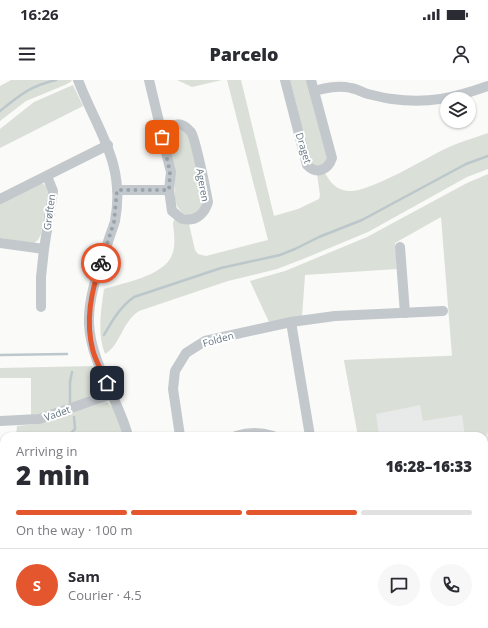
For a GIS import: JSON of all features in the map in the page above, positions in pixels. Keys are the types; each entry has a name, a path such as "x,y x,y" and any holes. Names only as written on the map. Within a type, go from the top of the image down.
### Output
{"street":[{"path":"78,80 108,145 114,167 117,190 114,222 92,293 89,311 90,332 94,353 126,432"},
{"name":"Ageren","path":"149,80 160,126 164,130"},
{"name":"Draget","path":"285,80 307,165 312,169 321,170 328,166 332,158 311,80"},
{"path":"314,91 330,87 351,88 390,99 425,101 442,100 488,86"},
{"name":"Ageren","path":"173,124 183,125 192,133 208,202 206,211 196,219 183,219 172,211 169,190 170,172 162,137 164,130 173,124"},
{"path":"0,199 108,145"},
{"name":"Grøften","path":"41,307 41,276 52,191 47,176"},
{"path":"117,190 169,190"},
{"path":"0,243 44,249"},
{"path":"400,247 405,313"},
{"name":"Folden","path":"179,432 173,389 175,372 186,353 205,341 291,322 335,316 443,311"},
{"path":"291,322 309,432"},
{"name":"Vadet","path":"0,421 39,419 112,394"}],"shaded area":[{"path":"11,80 72,81 26,101 0,121 0,86"},
{"path":"177,80 222,80 192,87"},
{"path":"227,80 241,80 274,216 298,209 319,199 320,195 317,174 325,173 331,182 340,189 348,191 357,190 369,187 382,181 461,142 488,133 488,169 467,177 368,232 303,259 277,269 228,281 139,311 129,321 114,345 105,354 100,330 104,289 142,278 161,268 168,262 174,247 173,223 175,219 189,224 195,250 198,254 206,256 268,240"},
{"path":"290,80 309,80 328,160 322,166 312,165"},
{"path":"73,85 83,106 0,148 0,129 34,102"},
{"path":"179,129 188,131 207,202 204,211 188,216 182,213 175,200 174,172 168,142 169,137"},
{"path":"488,174 488,432 464,432 462,415 423,421 420,405 376,414 378,432 357,432 344,360 452,356 441,217 395,243 397,269 305,275 302,317 269,322 250,281 285,271 367,237 467,183"},
{"path":"41,183 45,185 48,190 41,234 38,240 34,243 0,238 0,202"},
{"path":"488,354 488,432 357,432 344,360"},
{"path":"94,366 105,387 102,394 97,397 31,416 31,378 0,378 0,368"},
{"path":"107,402 113,408 122,432 16,432 17,426 37,424"}],"waterway":[{"path":"0,111 32,88 56,80"},
{"path":"104,335 120,310 134,297 221,268 280,255 319,237 362,220 466,164 488,156"},
{"path":"0,355 67,354"},
{"path":"70,402 70,382 72,372"},
{"path":"72,432 75,429 74,417"}],"way so far":[{"path":"101,263 114,222 117,190 169,190 170,172 162,137"}],"route":[{"path":"101,263 92,293 89,322 91,342 94,353 107,383"}]}
